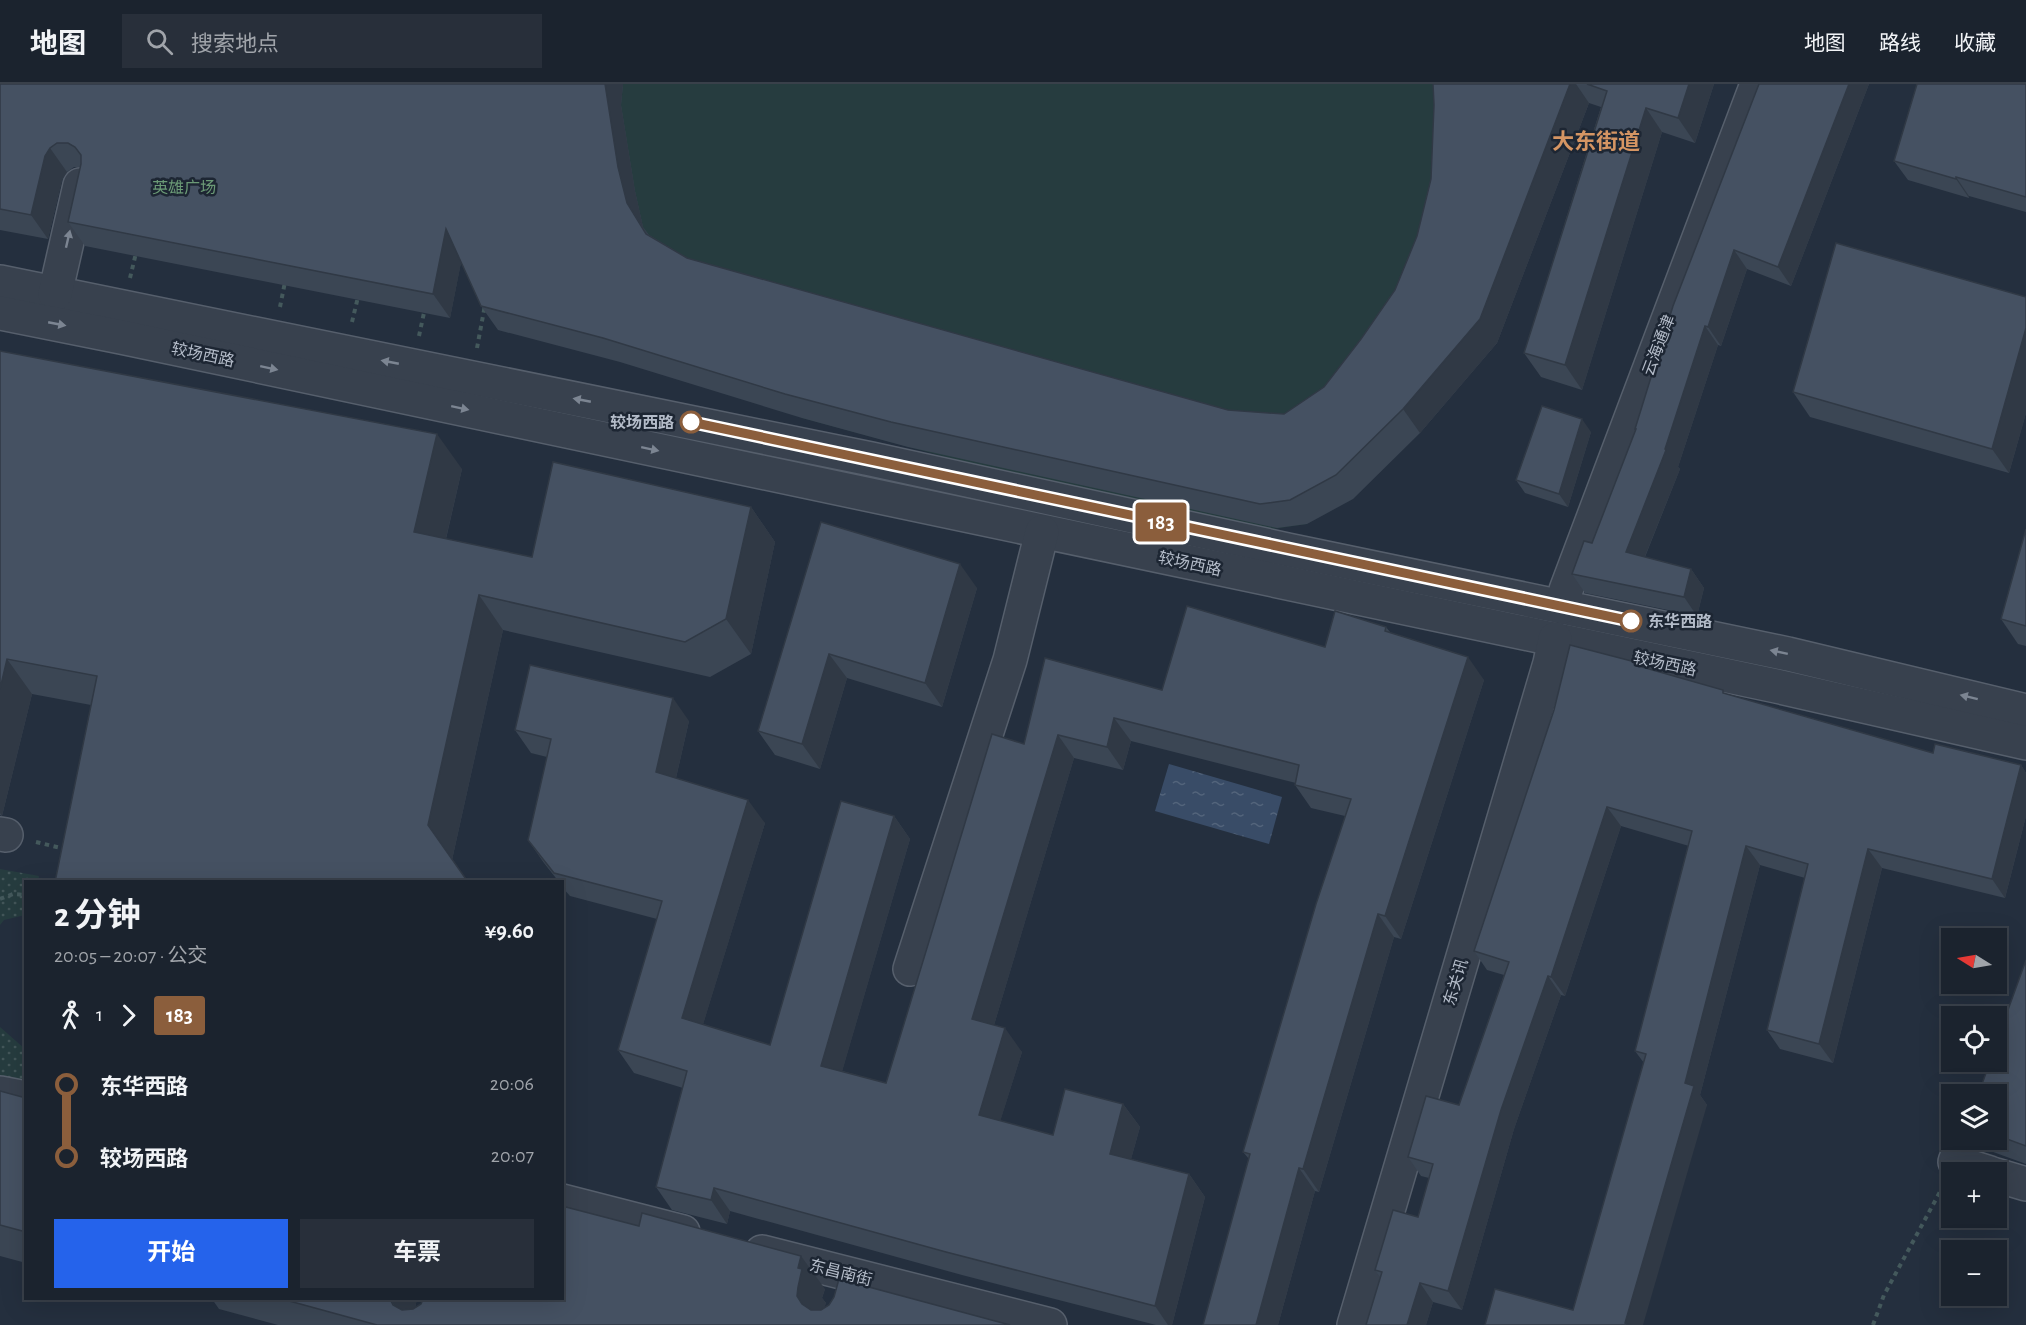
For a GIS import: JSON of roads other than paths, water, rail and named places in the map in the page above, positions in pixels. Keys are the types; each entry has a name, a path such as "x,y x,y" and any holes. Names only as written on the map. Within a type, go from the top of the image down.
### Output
{"street":[{"name":"云海通津","path":"1562,607 1566,590 1757,84"},
{"path":"55,294 80,185"},
{"name":"较场西路","path":"0,282 871,459 1788,654 2026,711"},
{"name":"较场西路","path":"0,313 1555,639 2026,743"},
{"path":"910,969 1010,660 1042,532"},
{"name":"东关讯","path":"1354,1325 1555,639"},
{"path":"0,1093 24,1098"},
{"path":"1959,1151 1974,1162"},
{"path":"2007,1178 2026,1184"},
{"name":"东昌南街","path":"564,1202 725,1242 849,1290 1050,1325"}],"water":[{"path":"1169,764 1282,797 1269,844 1155,811"}],"place":[{"name":"较场西路","path":"691,422"},
{"name":"东华西路","path":"1631,621"}],"district":[{"name":"大东街道","path":"1596,141"}],"park label":[{"name":"英雄广场","path":"184,187"}]}
